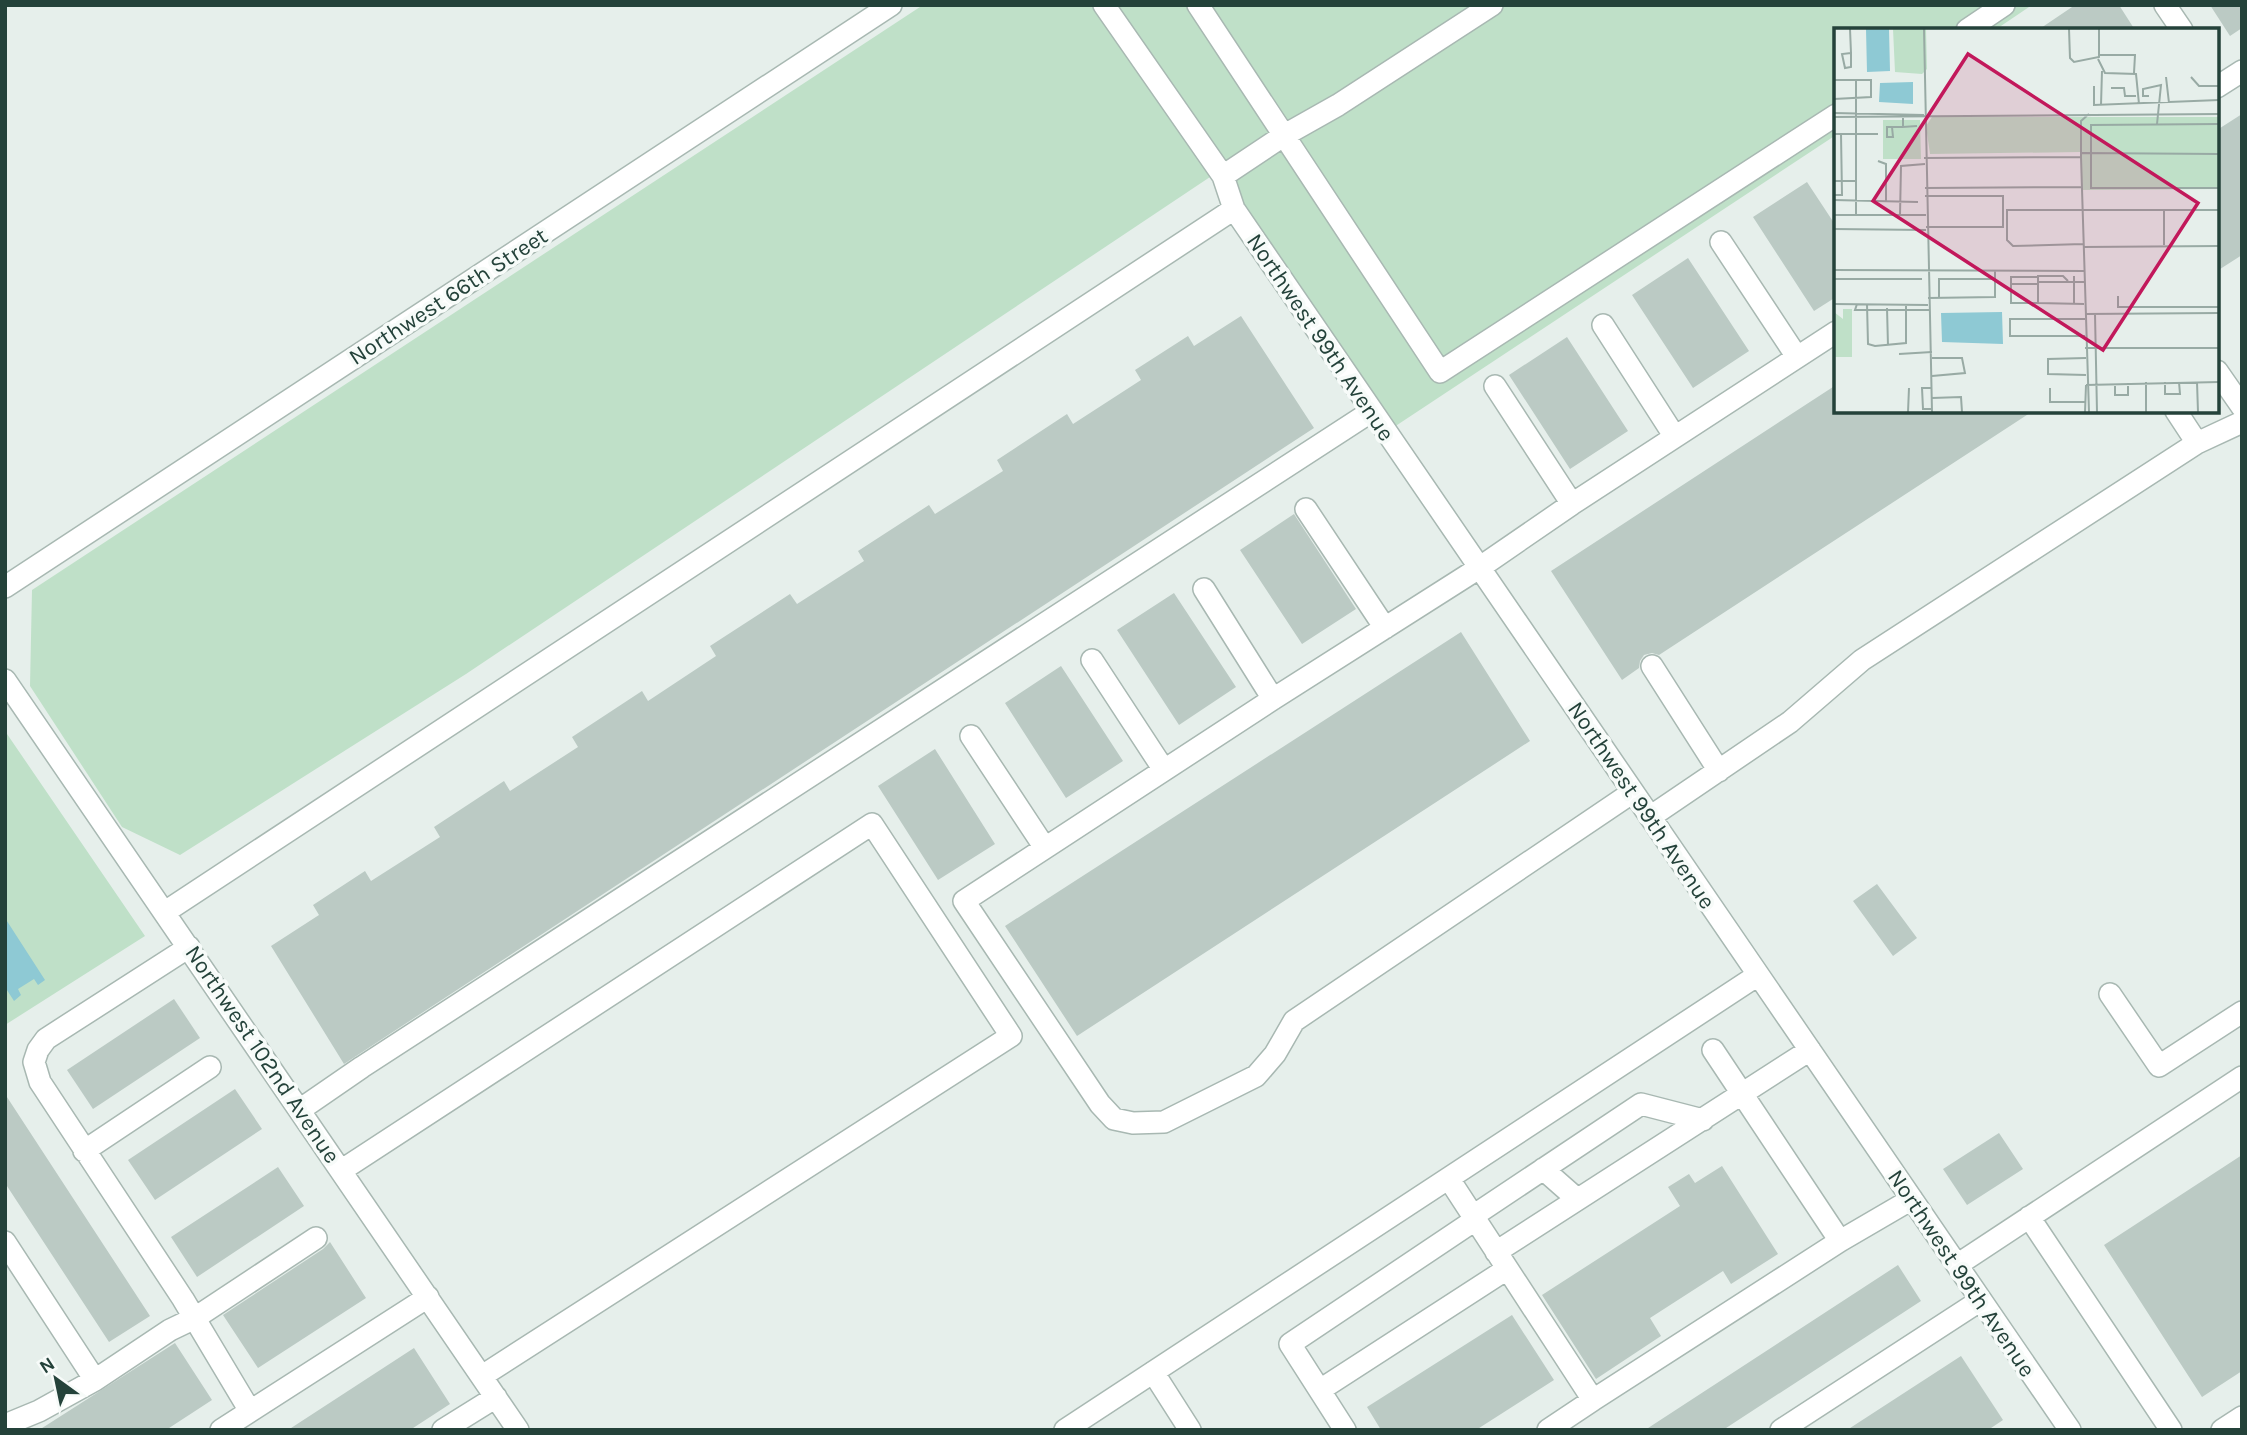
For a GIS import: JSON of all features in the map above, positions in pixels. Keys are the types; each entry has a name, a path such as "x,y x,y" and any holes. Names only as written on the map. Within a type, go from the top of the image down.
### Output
{"street":[{"name":"Northwest 66th Street","path":"5,587 891,5"},
{"name":"Northwest 99th Avenue","path":"1104,5 1223,176 1234,209 1981,1300 2059,1426"},
{"path":"1198,5 1440,372 1834,116"},
{"path":"1223,176 1283,135 1338,105 1492,5"},
{"path":"1969,28 2004,5"},
{"path":"2165,5 2181,28"},
{"path":"2219,84 2242,71"},
{"path":"165,912 1234,209"},
{"path":"1721,243 1797,357"},
{"path":"1603,325 1675,437"},
{"path":"1633,792 1294,1021 1275,1054 1256,1076 1164,1122 1133,1123 1114,1119 1100,1104 964,901 1479,568 1834,333"},
{"path":"2219,374 2242,407"},
{"path":"1495,386 1572,504"},
{"path":"301,1109 1371,411"},
{"path":"2177,413 2197,443"},
{"path":"1650,817 1790,722 1862,660 2197,443 2242,422"},
{"path":"1306,509 1385,628"},
{"path":"1204,589 1273,699"},
{"path":"1092,660 1164,770"},
{"path":"1652,666 1718,771"},
{"name":"Northwest 102nd Avenue","path":"5,680 301,1109 518,1430"},
{"path":"971,736 1045,848"},
{"path":"342,1170 872,824 1011,1036 482,1376"},
{"path":"189,947 46,1039 34,1062 36,1075 195,1318 250,1411"},
{"path":"1065,1430 1758,975"},
{"path":"2110,995 2159,1066 2242,1012"},
{"path":"1713,1050 1840,1241"},
{"path":"1320,1390 1502,1261 1577,1199 1810,1051"},
{"path":"84,1151 210,1067"},
{"path":"1957,1265 2242,1077"},
{"path":"1345,1430 1290,1344 1641,1104 1703,1120"},
{"path":"1544,1169 1577,1199"},
{"path":"1449,1179 1593,1401"},
{"path":"1548,1430 1840,1241 1912,1199"},
{"path":"2029,1217 2171,1430"},
{"path":"5,1425 39,1411 95,1380 316,1238"},
{"path":"5,1242 95,1380"},
{"path":"221,1430 428,1297"},
{"path":"1781,1430 1981,1300"},
{"path":"1153,1373 1185,1428"},
{"path":"443,1430 496,1397"},
{"path":"2222,1430 2242,1417"}],"green space":[{"path":"923,5 2032,5 1998,28 1834,28 1834,136 1385,433 1219,171 466,674 180,855 122,827 30,686 32,590"},
{"path":"5,731 145,936 5,1025"}],"water":[{"path":"5,918 45,980 38,985 34,979 18,989 21,995 14,1001 5,987"}],"building":[{"path":"2075,5 2119,5 2134,28 2041,28"},
{"path":"2210,5 2242,5 2242,28 2230,36"},
{"path":"2242,114 2242,255 2219,270 2219,129"},
{"path":"1807,182 1834,223 1834,298 1814,311 1753,217"},
{"path":"1688,258 1749,351 1693,388 1632,295"},
{"path":"1241,316 1314,428 344,1064 271,946 319,915 313,905 365,871 371,881 440,837 434,827 504,781 510,791 578,747 572,737 642,691 648,701 716,656 710,646 790,594 797,604 864,561 858,551 929,505 935,514 1003,471 997,460 1067,414 1073,424 1141,380 1135,370 1188,336 1194,346"},
{"path":"1567,337 1628,431 1570,469 1509,375"},
{"path":"1834,386 1834,413 2030,413 1659,655 1644,655 1639,668 1622,680 1551,571"},
{"path":"1294,514 1356,609 1302,644 1240,550"},
{"path":"1174,593 1236,687 1179,725 1117,630"},
{"path":"1461,632 1530,741 1077,1036 1005,926"},
{"path":"1061,666 1123,761 1066,798 1005,703"},
{"path":"935,749 995,844 938,880 878,786"},
{"path":"1877,884 1917,938 1893,956 1853,901"},
{"path":"174,999 200,1038 93,1109 67,1070"},
{"path":"235,1089 262,1129 155,1200 128,1160"},
{"path":"5,1094 150,1316 109,1342 5,1183"},
{"path":"1999,1133 2023,1169 1967,1205 1943,1169"},
{"path":"2242,1155 2242,1371 2202,1397 2104,1245"},
{"path":"1722,1166 1778,1254 1731,1284 1723,1271 1650,1318 1661,1336 1596,1379 1542,1295 1680,1206 1668,1187 1689,1174 1695,1183"},
{"path":"278,1167 304,1206 197,1277 171,1237"},
{"path":"330,1242 366,1298 258,1368 223,1315"},
{"path":"1898,1265 1921,1301 1723,1430 1645,1430"},
{"path":"1512,1315 1554,1380 1476,1430 1381,1430 1367,1407"},
{"path":"175,1343 212,1400 166,1430 39,1430"},
{"path":"414,1348 450,1404 410,1430 288,1430"},
{"path":"1961,1356 2003,1420 1988,1430 1847,1430"}]}
